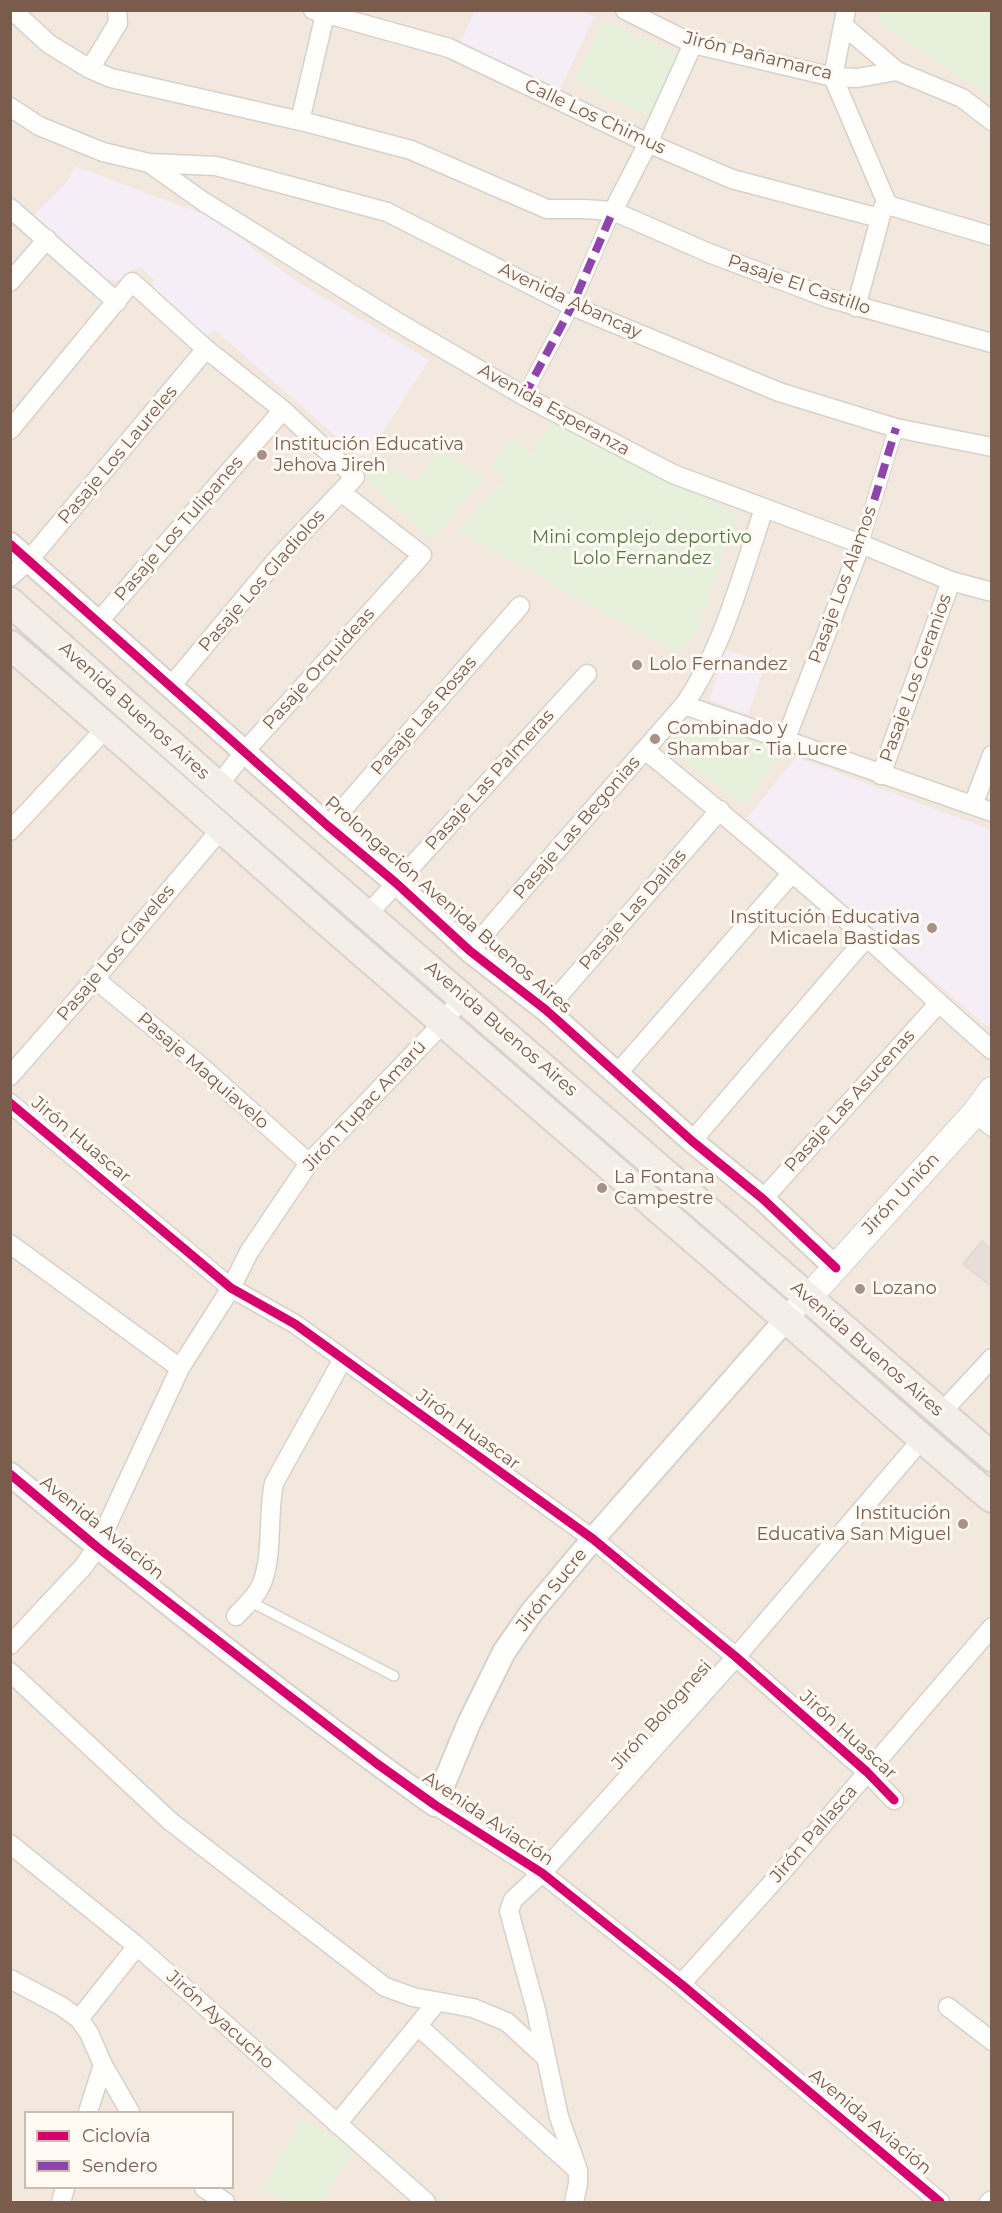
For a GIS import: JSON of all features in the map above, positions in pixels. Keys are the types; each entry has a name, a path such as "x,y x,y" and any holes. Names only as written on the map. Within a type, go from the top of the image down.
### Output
{"main road":[{"name":"Avenida Buenos Aires","path":"10,602 992,1457"},
{"name":"Avenida Buenos Aires","path":"10,645 106,726 442,1023 992,1498"},
{"name":"Jirón Unión","path":"808,1297 837,1268 859,1240 983,1120 992,1090"}],"street":[{"name":"Pasaje El Castillo","path":"12,10 49,44 90,69 111,78 411,150 547,209 613,212 709,253 856,307 992,343"},
{"path":"90,69 118,23 117,10"},
{"name":"Jirón Pañamarca","path":"625,10 693,44 833,77 857,78 897,71"},
{"path":"300,122 321,12"},
{"name":"Calle Los Chimus","path":"321,12 449,48 648,143 732,179 879,218"},
{"path":"845,18 897,71 962,98 992,121"},
{"path":"845,18 833,77 886,201 891,206 992,236"},
{"path":"524,396 572,306 613,212 648,143 693,44"},
{"path":"10,107 39,126 102,152 149,163"},
{"name":"Avenida Abancay","path":"149,163 216,166 387,212 572,306 779,392 896,428 992,447"},
{"name":"Avenida Esperanza","path":"149,163 204,202 394,320 524,396 673,474 951,580 992,592"},
{"path":"856,307 879,218 886,201"},
{"path":"10,208 117,302"},
{"path":"10,282 47,239"},
{"path":"10,430 132,282 207,349 283,410"},
{"name":"Pasaje Los Laureles","path":"10,578 29,560 207,349"},
{"name":"Pasaje Los Gladiolos","path":"171,686 278,558 355,477 283,410"},
{"name":"Pasaje Los Tulipanes","path":"99,621 283,410"},
{"name":"Pasaje Los Alamos","path":"785,741 861,544 896,428"},
{"name":"Pasaje Orquideas","path":"219,786 245,751 422,555 341,492"},
{"name":"Pasaje Las Begonias","path":"470,951 684,705 700,682 721,636 764,509"},
{"name":"Prolongación Avenida Buenos Aires","path":"10,543 470,951 546,1010 692,1141 763,1199 837,1268"},
{"name":"Pasaje Los Geranios","path":"880,775 951,580"},
{"name":"Pasaje Las Rosas","path":"328,826 520,606"},
{"name":"Pasaje Las Palmeras","path":"368,914 587,674"},
{"path":"684,705 880,775 992,812"},
{"path":"10,831 106,726"},
{"path":"645,750 720,810 744,834 867,938 992,1050"},
{"path":"974,805 992,755"},
{"name":"Pasaje Las Dalias","path":"546,1010 720,810"},
{"name":"Pasaje Los Claveles","path":"10,1076 95,980 221,829"},
{"path":"617,1074 792,873"},
{"path":"692,1141 867,938"},
{"name":"Pasaje Maquiavelo","path":"95,980 196,1062 309,1163"},
{"name":"Jirón Tupac Amarú","path":"10,1645 83,1567 97,1547 180,1368 231,1288 249,1252 309,1163 442,1023 463,996"},
{"name":"Pasaje Las Asucenas","path":"763,1199 938,1004"},
{"name":"Jirón Huascar","path":"10,1103 231,1288 295,1324 593,1539 736,1657 867,1772 894,1800"},
{"path":"10,1244 180,1368"},
{"name":"Jirón Sucre","path":"435,1805 469,1723 504,1652 531,1613 786,1318 808,1297"},
{"path":"941,1413 992,1358"},
{"path":"236,1616 261,1586 267,1560 270,1499 274,1483 343,1359"},
{"name":"Jirón Bolognesi","path":"574,2202 578,2170 559,2117 536,2010 509,1911 513,1900 542,1873 736,1657 922,1439"},
{"name":"Avenida Aviación","path":"10,1474 97,1547 376,1763 435,1805 542,1873 681,1984 940,2202"},
{"name":"Jirón Pallasca","path":"681,1984 781,1873 992,1627"},
{"path":"10,1672 179,1829 385,1987 413,1997 473,2008 507,2022 545,2057"},
{"name":"Jirón Ayacucho","path":"10,1844 136,1946 426,2202"},
{"path":"80,2019 136,1946"},
{"path":"10,1979 61,2006 80,2019 129,2111"},
{"path":"337,2124 437,2002"},
{"path":"948,2007 992,2041"},
{"path":"418,2026 578,2170"},
{"path":"88,2111 103,2065"},
{"path":"207,2189 225,2202"}],"lane":[{"path":"249,1601 394,1676"}],"shaded area":[{"path":"11,11 991,11 991,2202 11,2202"},
{"path":"475,11 581,11 594,17 560,90 459,46"},
{"path":"75,166 223,222 252,248 293,279 429,360 369,454 358,456 215,330 206,337 152,288 154,280 141,268 134,270 124,280 105,279 34,215 67,182"},
{"path":"726,649 766,663 748,714 709,700"},
{"name":"Institución Educativa Micaela Bastidas","path":"796,757 991,830 991,1025 985,1025 747,818"}],"green space":[{"path":"881,10 991,11 991,97 877,21"},
{"path":"604,20 680,56 651,118 574,81"},
{"name":"Mini complejo deportivo Lolo Fernandez","path":"553,420 737,514 696,635 679,654 458,531 503,479 490,469 513,437 530,453"},
{"path":"439,450 485,477 432,541 359,472 370,456 415,482"},
{"path":"681,716 786,749 743,805 655,739"},
{"path":"302,2119 354,2150 324,2202 284,2202 262,2190"}],"building":[{"path":"982,1241 992,1250 992,1287 963,1264"}],"marked path":[{"path":"524,396 572,306 613,211"},
{"path":"861,544 896,428"}],"cycle path":[{"path":"10,544 328,826 396,883 470,951 546,1010 692,1141 763,1199 836,1268"},
{"path":"10,1103 231,1288 295,1324 593,1539 736,1657 867,1772 894,1800"},
{"path":"10,1474 97,1547 376,1763 435,1805 542,1873 681,1984 940,2202"}],"place":[{"name":"Institución Educativa Jehova Jireh","path":"262,455"},
{"name":"Lolo Fernandez","path":"637,665"},
{"name":"Combinado y Shambar - Tia Lucre","path":"655,739"},
{"name":"Institución Educativa Micaela Bastidas","path":"932,928"},
{"name":"La Fontana Campestre","path":"602,1188"},
{"name":"Lozano","path":"860,1289"},
{"name":"Institución Educativa San Miguel","path":"963,1524"}]}
